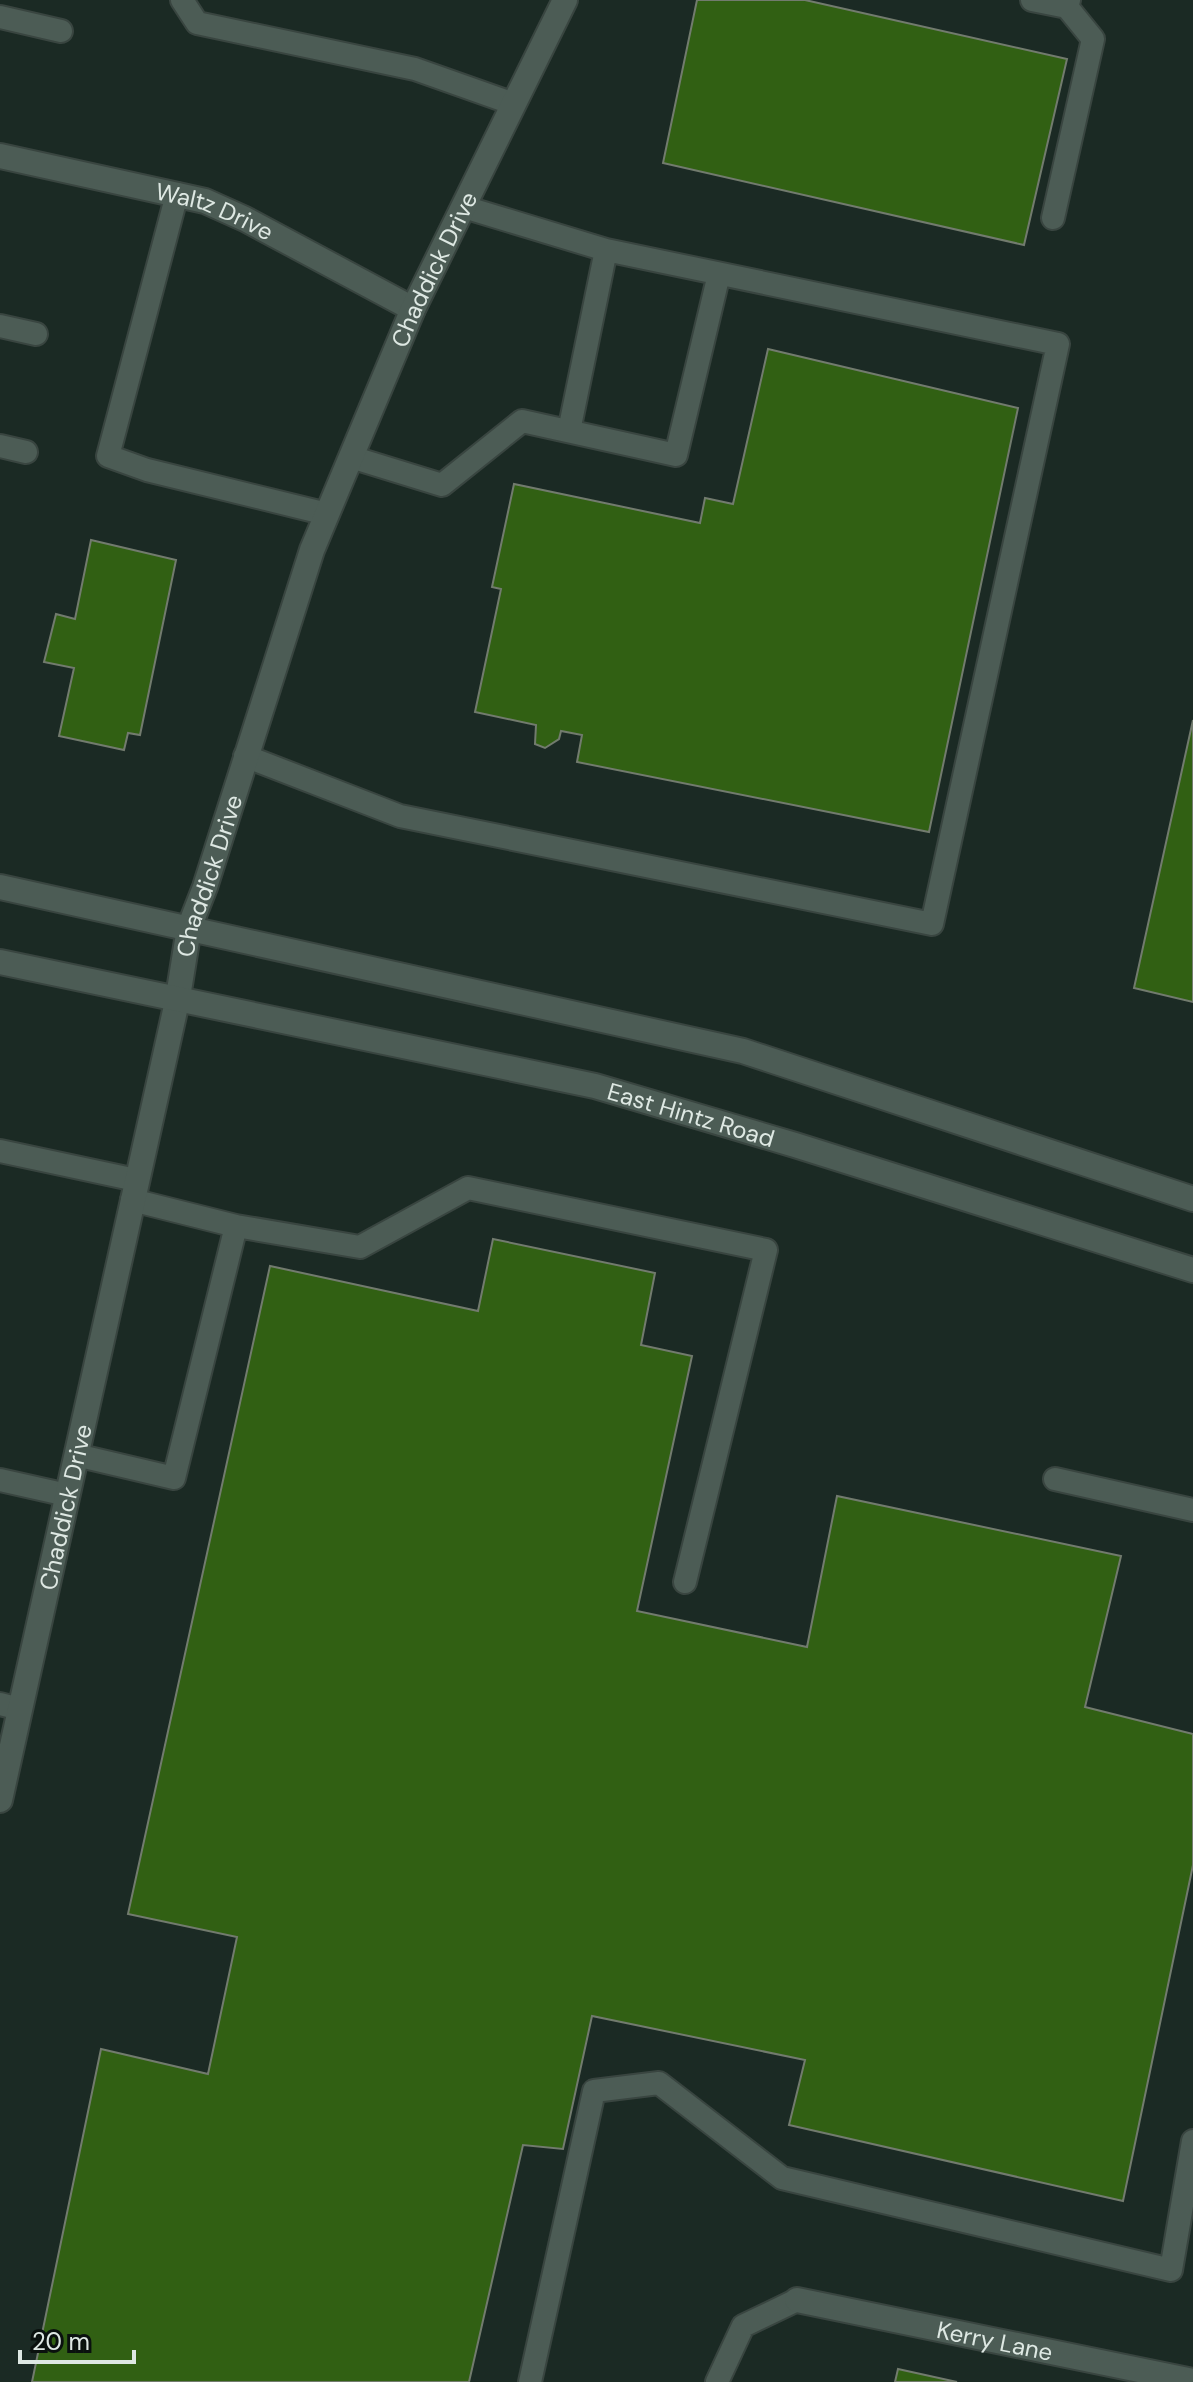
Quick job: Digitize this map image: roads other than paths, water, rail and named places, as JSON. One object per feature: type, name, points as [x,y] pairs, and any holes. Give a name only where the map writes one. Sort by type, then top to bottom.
[{"type":"street","name":"Chaddick Drive","points":[[0,1800],[10,1706],[67,1495],[178,997],[189,928],[205,887],[312,550],[413,309],[565,0]]},
{"type":"street","name":"Waltz Drive","points":[[0,156],[177,194],[245,219],[413,309]]},
{"type":"street","points":[[0,887],[743,1051],[1193,1199]]},
{"type":"street","name":"East Hintz Road","points":[[0,962],[595,1086],[795,1145],[1193,1270]]},
{"type":"street","name":"Kerry Lane","points":[[797,2300],[1193,2381]]},
{"type":"lane","points":[[182,0],[197,23],[415,69],[514,104]]},
{"type":"lane","points":[[1032,0],[1068,4],[1093,39],[1053,218]]},
{"type":"lane","points":[[0,17],[61,31]]},
{"type":"lane","points":[[177,194],[108,456],[147,470],[327,514]]},
{"type":"lane","points":[[245,756],[400,816],[932,924],[1058,344],[606,250],[464,207]]},
{"type":"lane","points":[[569,431],[606,250]]},
{"type":"lane","points":[[351,457],[442,485],[522,421],[676,455],[719,274]]},
{"type":"lane","points":[[0,326],[36,334]]},
{"type":"lane","points":[[0,446],[26,452]]},
{"type":"lane","points":[[0,1151],[134,1190],[236,1226],[360,1247],[468,1188],[766,1250],[685,1582]]},
{"type":"lane","points":[[76,1455],[174,1478],[236,1226]]},
{"type":"lane","points":[[1055,1479],[1193,1510]]},
{"type":"lane","points":[[0,1480],[67,1495]]},
{"type":"lane","points":[[530,2382],[594,2091],[659,2083],[782,2178],[1171,2270],[1193,2141]]},
{"type":"lane","points":[[717,2382],[743,2326],[797,2300]]}]
